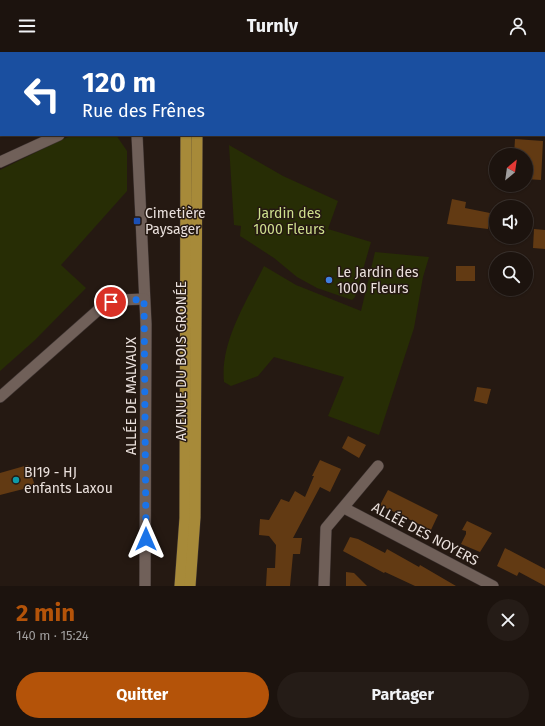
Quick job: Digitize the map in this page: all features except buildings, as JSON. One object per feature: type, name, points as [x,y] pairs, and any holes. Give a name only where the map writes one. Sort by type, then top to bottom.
[{"type":"main road","name":"AVENUE DU BOIS GRONÉE","points":[[180,586],[185,518],[186,136]]},
{"type":"main road","name":"AVENUE DU BOIS GRONÉE","points":[[190,586],[195,517],[197,136]]},
{"type":"street","points":[[0,162],[57,136]]},
{"type":"street","name":"ALLÉE DE MALVAUX","points":[[137,136],[146,340],[145,586]]},
{"type":"street","points":[[0,397],[105,304],[120,300],[144,299]]},
{"type":"street","points":[[324,586],[326,528],[378,466]]},
{"type":"street","name":"ALLÉE DES NOYERS","points":[[344,508],[493,586]]},
{"type":"green space","points":[[71,136],[117,136],[127,151],[127,191],[61,265],[86,288],[35,340],[0,371],[0,170]]},
{"type":"green space","name":"Jardin des 1000 Fleurs","points":[[229,145],[283,176],[338,201],[328,229],[371,242],[355,297],[352,300],[317,288],[297,277],[274,258],[240,236],[241,226],[234,225]]},
{"type":"green space","points":[[375,252],[429,257],[423,277],[414,328],[379,435],[328,416],[344,377],[274,357],[258,376],[231,386],[224,382],[226,352],[230,337],[243,307],[264,266],[296,285],[361,311]]},
{"type":"place","name":"Cimetière Paysager","points":[[137,221]]},
{"type":"place","name":"Le Jardin des 1000 Fleurs","points":[[329,280]]},
{"type":"place","name":"BI19 - HJ enfants Laxou","points":[[16,480]]},
{"type":"route","points":[[111,302],[144,299],[146,324],[146,539]]}]
